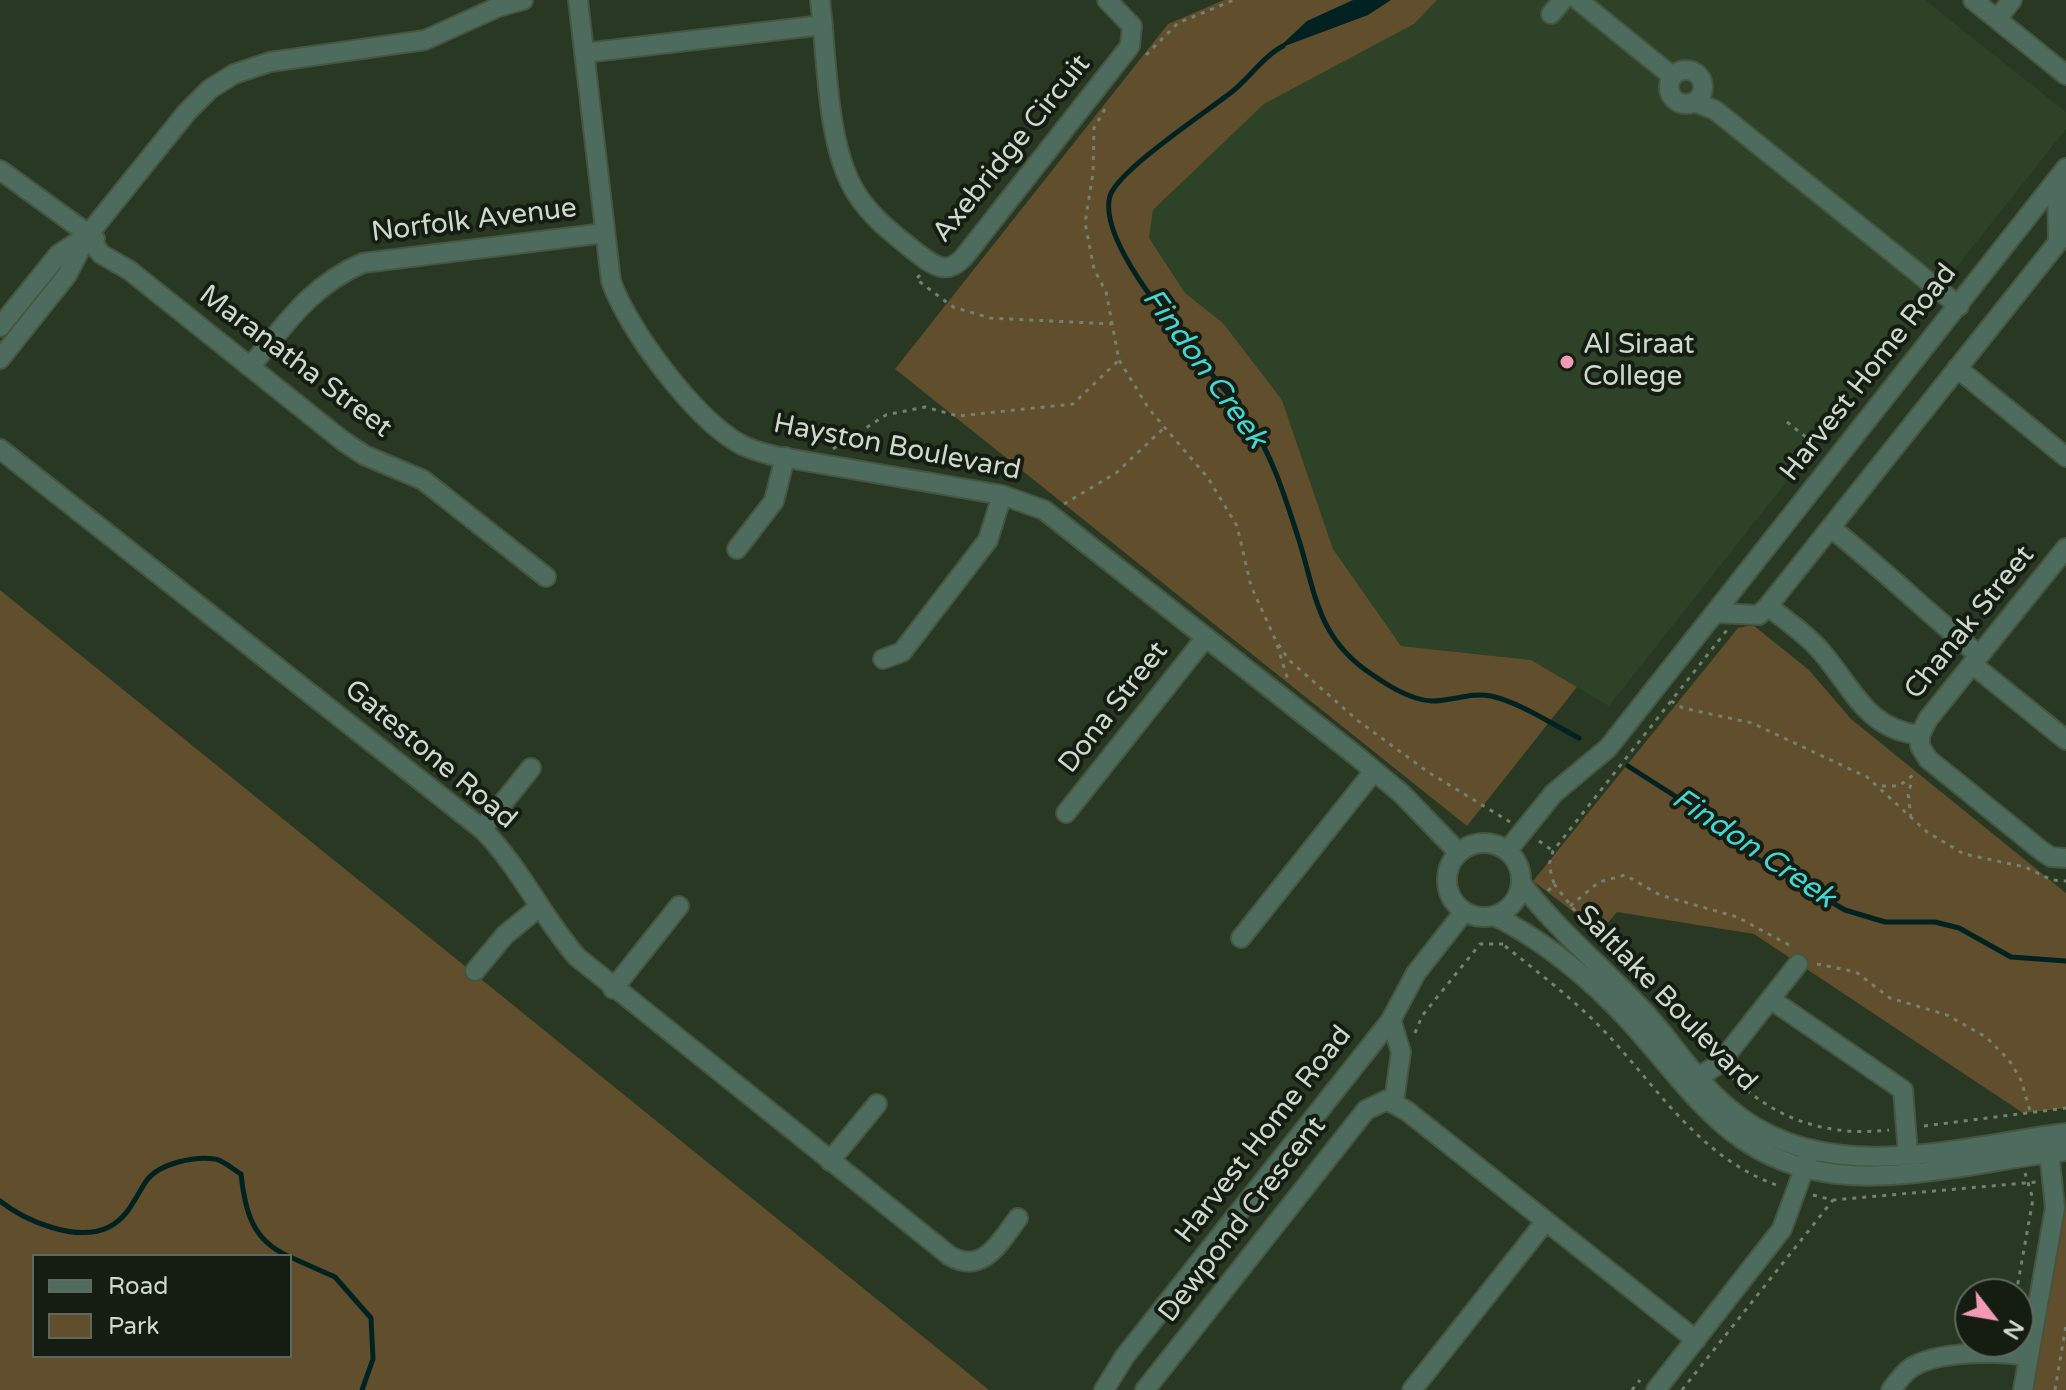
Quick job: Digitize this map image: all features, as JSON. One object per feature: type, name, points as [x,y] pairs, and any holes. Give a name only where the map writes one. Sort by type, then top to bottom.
[{"type":"street","points":[[0,359],[67,275],[87,236],[187,112],[210,89],[234,74],[270,62],[414,43],[445,34],[498,7],[523,0]]},
{"type":"street","name":"Hayston Boulevard","points":[[578,0],[611,281],[620,307],[651,351],[710,421],[728,436],[758,451],[1002,495],[1028,502],[1054,516],[1374,771],[1459,853]]},
{"type":"street","name":"Axebridge Circuit","points":[[820,0],[836,136],[850,183],[872,214],[930,263],[948,269],[964,257],[1130,46],[1132,26],[1107,0]]},
{"type":"street","points":[[1578,0],[1672,76]]},
{"type":"street","points":[[1973,0],[2066,75]]},
{"type":"street","points":[[1997,19],[2012,0]]},
{"type":"street","points":[[584,53],[823,25]]},
{"type":"street","points":[[1683,70],[1694,72],[1702,80],[1698,96],[1680,103],[1672,96],[1669,86],[1672,76],[1683,70]]},
{"type":"street","points":[[1698,96],[1959,306]]},
{"type":"street","name":"Maranatha Street","points":[[0,170],[87,236],[101,254],[129,270],[364,455],[407,472],[437,490],[546,577]]},
{"type":"street","points":[[1716,613],[1759,615],[1768,606],[2062,236],[2054,196],[2061,174]]},
{"type":"street","name":"Harvest Home Road","points":[[1507,851],[1554,793],[1608,748],[2061,174]]},
{"type":"street","name":"Norfolk Avenue","points":[[250,367],[313,291],[330,278],[363,263],[605,233]]},
{"type":"street","points":[[0,327],[59,254],[87,236]]},
{"type":"street","points":[[1957,368],[2066,457]]},
{"type":"street","name":"Gatestone Road","points":[[0,449],[482,829],[517,869],[539,907],[577,957],[613,989],[950,1256],[965,1263],[989,1254],[1018,1218]]},
{"type":"street","points":[[737,549],[774,501],[785,457]]},
{"type":"street","points":[[883,659],[902,652],[988,540],[1002,495]]},
{"type":"street","points":[[1831,528],[1883,569],[1910,598],[2066,740]]},
{"type":"street","name":"Chanak Street","points":[[1920,735],[1928,719],[2066,548]]},
{"type":"street","points":[[1768,606],[1820,650],[1863,707],[1898,731],[1920,735],[1920,746],[1928,759],[2043,852],[2051,857],[2066,858]]},
{"type":"street","name":"Dona Street","points":[[1066,813],[1206,637]]},
{"type":"street","points":[[482,829],[531,768]]},
{"type":"street","points":[[1241,938],[1374,771]]},
{"type":"street","points":[[1483,843],[1507,851],[1520,871],[1521,883],[1513,904],[1495,916],[1474,916],[1464,912],[1450,894],[1447,883],[1448,872],[1459,853],[1483,843]]},
{"type":"street","name":"Saltlake Boulevard","points":[[1521,883],[1632,998],[1727,1107],[1807,1160],[1839,1174],[1879,1174],[2021,1148]]},
{"type":"street","points":[[613,989],[679,906]]},
{"type":"street","points":[[475,971],[505,935],[539,907]]},
{"type":"street","name":"Harvest Home Road","points":[[1104,1390],[1125,1356],[1391,1020],[1416,973],[1464,912]]},
{"type":"street","name":"Saltlake Boulevard","points":[[1495,916],[1518,928],[1612,1003],[1690,1095],[1723,1127],[1783,1162],[2054,1146],[2066,1133]]},
{"type":"street","points":[[1699,1077],[1720,1063],[1798,964]]},
{"type":"street","points":[[1779,1005],[1903,1090],[1908,1154]]},
{"type":"street","points":[[1391,1020],[1401,1052],[1394,1101],[1696,1340]]},
{"type":"street","name":"Dewpond Crescent","points":[[1145,1390],[1366,1110],[1380,1101],[1394,1101]]},
{"type":"street","points":[[830,1161],[877,1104]]},
{"type":"street","points":[[2034,1328],[2055,1208],[2054,1146]]},
{"type":"street","points":[[1656,1390],[1782,1229],[1807,1160]]},
{"type":"street","points":[[1412,1390],[1545,1222]]},
{"type":"street","points":[[1891,1390],[1912,1367],[1930,1360],[1954,1357]]},
{"type":"street","points":[[2023,1390],[2029,1358]]},
{"type":"path","points":[[1137,65],[1172,27],[1234,0]]},
{"type":"path","points":[[1109,103],[1094,128],[1093,173],[1085,223],[1094,269],[1106,292],[1119,360],[1139,394],[1208,478],[1237,526],[1251,586],[1276,641],[1298,709]]},
{"type":"path","points":[[930,263],[916,279],[953,307],[1004,321],[1112,324]]},
{"type":"path","points":[[830,465],[833,447],[886,415],[925,407],[958,416],[1073,404],[1119,360]]},
{"type":"path","points":[[1787,422],[1836,461]]},
{"type":"path","points":[[1054,516],[1065,504],[1116,473],[1165,427]]},
{"type":"path","points":[[1276,641],[1289,660],[1357,720],[1428,772],[1553,851]]},
{"type":"path","points":[[2066,881],[2052,880],[2025,867],[1964,854],[1927,832],[1879,785],[1752,723],[1683,708],[1671,701],[1553,851],[1549,865],[1554,884],[1583,921],[1661,993],[1749,1094],[1796,1121],[1845,1133],[2066,1108]]},
{"type":"path","points":[[1879,785],[1899,786],[1915,775],[1928,759]]},
{"type":"path","points":[[1911,818],[1908,793],[1915,775]]},
{"type":"path","points":[[1538,904],[1554,884]]},
{"type":"path","points":[[1415,1035],[1422,1016],[1480,944],[1498,942],[1505,946],[1518,928]]},
{"type":"path","points":[[2018,1115],[2021,1148],[2033,1199],[2019,1278]]},
{"type":"path","points":[[1775,1197],[1783,1162]]},
{"type":"path","points":[[1682,1390],[1833,1200]]},
{"type":"path","points":[[1711,1321],[1727,1333]]},
{"type":"path","points":[[2055,1390],[2066,1325]]},
{"type":"shaded area","name":"Al Siraat College","points":[[1437,0],[1925,0],[2066,112],[2066,129],[1609,706],[1531,660],[1401,646],[1333,549],[1282,400],[1223,323],[1185,294],[1149,238],[1153,210],[1264,104],[1414,24]]},
{"type":"green space","points":[[1224,0],[1437,0],[1414,24],[1264,104],[1153,210],[1149,238],[1185,293],[1223,323],[1282,400],[1333,549],[1401,646],[1531,660],[1577,687],[1467,826],[895,369],[1168,24]]},
{"type":"green space","points":[[0,590],[989,1390],[0,1390]]},
{"type":"green space","points":[[1753,625],[1809,670],[1851,719],[2066,893],[2066,1108],[2023,1113],[1754,934],[1617,912],[1600,932],[1533,881],[1738,628]]},
{"type":"green space","points":[[2066,1207],[2066,1390],[2033,1390]]},
{"type":"water","points":[[1353,0],[1391,0],[1368,15],[1277,49],[1307,21]]},
{"type":"waterway","name":"Findon Creek","points":[[1283,46],[1233,91],[1146,156],[1117,185],[1110,196],[1110,220],[1121,248],[1162,312],[1258,435],[1283,491],[1319,609],[1337,642],[1350,657],[1381,681],[1415,698],[1432,701],[1491,696],[1525,709],[1579,738]]},
{"type":"waterway","name":"Findon Creek","points":[[1628,766],[1700,812],[1754,857],[1845,910],[1885,922],[1935,922],[1959,928],[2011,957],[2066,961]]},
{"type":"waterway","points":[[0,1201],[23,1216],[52,1228],[96,1231],[122,1218],[147,1180],[160,1169],[188,1160],[215,1159],[241,1174],[252,1223],[266,1242],[285,1254]]},
{"type":"waterway","points":[[292,1258],[335,1277],[371,1318],[373,1359],[362,1390]]},
{"type":"place","name":"Al Siraat College","points":[[1567,362]]}]
